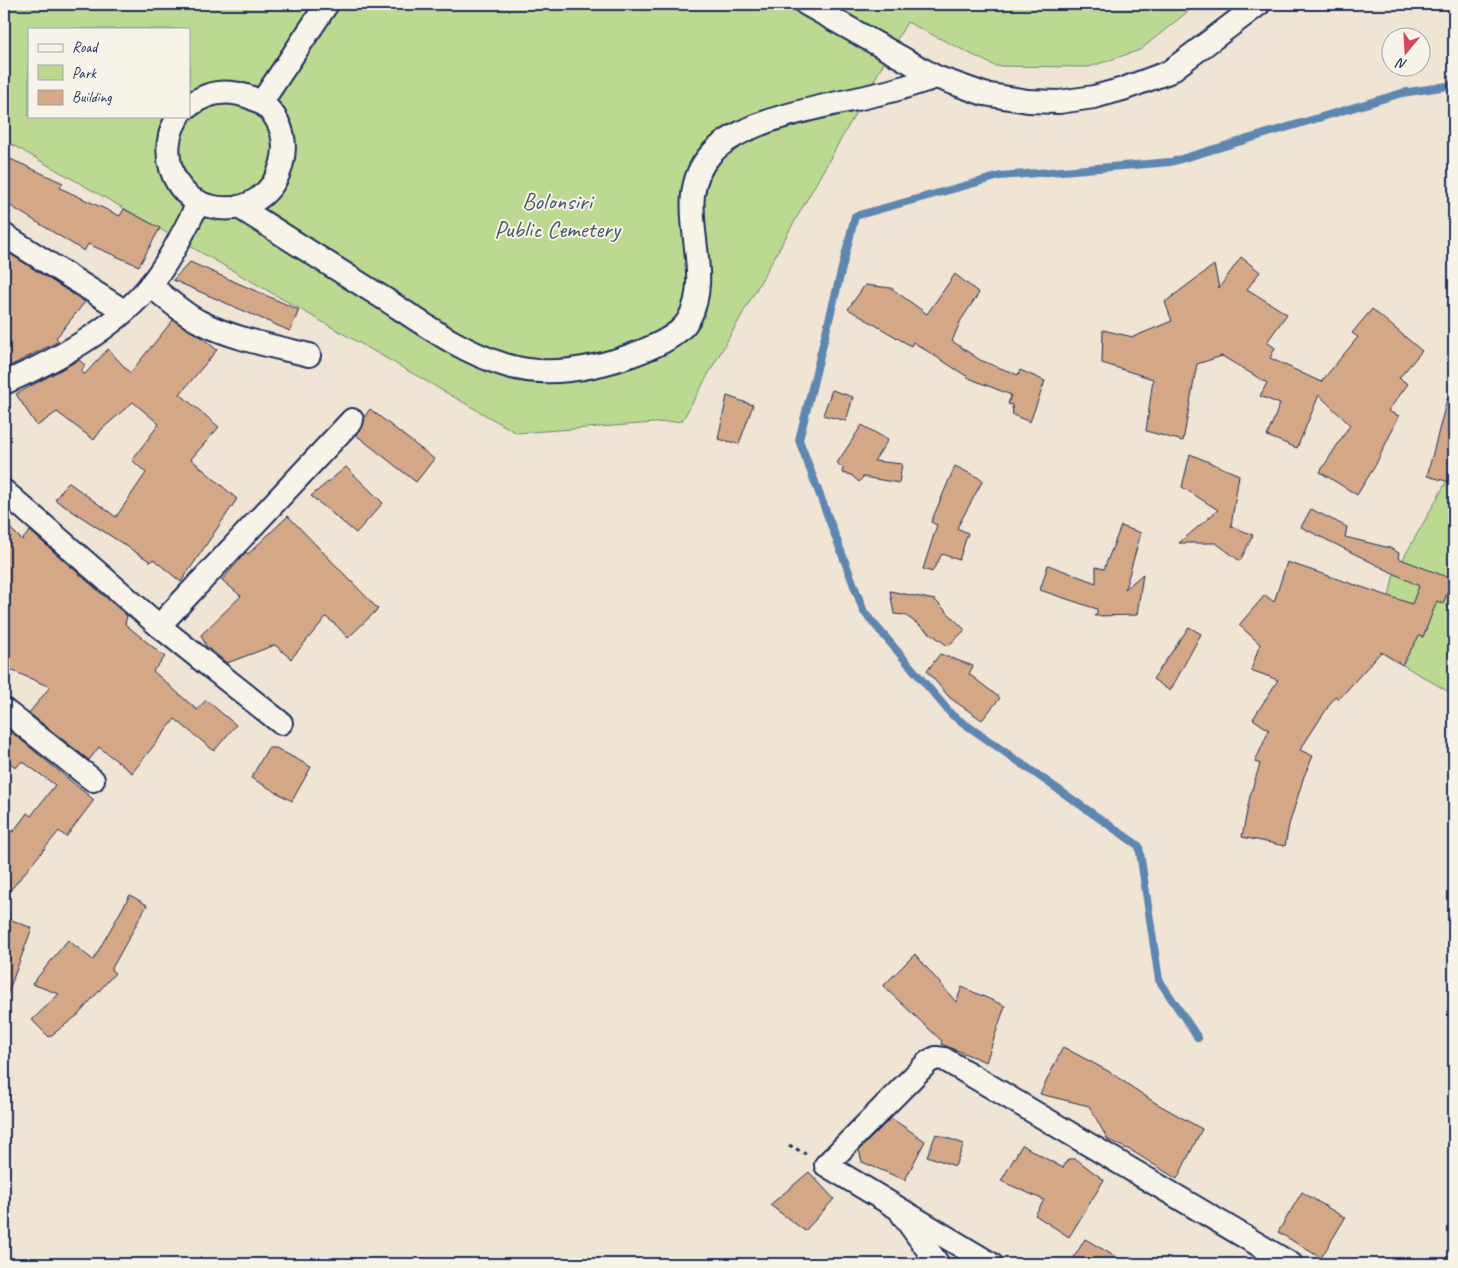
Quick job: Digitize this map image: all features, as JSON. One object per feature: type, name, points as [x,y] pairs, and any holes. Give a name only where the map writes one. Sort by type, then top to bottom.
[{"type":"street","points":[[260,103],[327,4]]},
{"type":"street","points":[[806,4],[936,77],[984,94],[1028,101],[1059,102],[1094,97],[1123,90],[1169,72],[1259,4]]},
{"type":"street","points":[[239,207],[467,349],[506,366],[553,372],[609,364],[660,345],[688,321],[699,295],[699,259],[692,210],[696,179],[710,155],[739,134],[789,115],[881,94],[936,77]]},
{"type":"street","points":[[178,118],[168,138],[169,163],[179,186],[199,202],[223,208],[239,207],[255,201],[268,191],[278,178],[283,162],[284,146],[280,129],[272,115],[260,103],[246,96],[229,92],[212,94],[190,105]]},
{"type":"street","points":[[4,384],[70,350],[124,312],[150,285],[174,250],[199,202]]},
{"type":"street","points":[[4,235],[124,312]]},
{"type":"street","points":[[150,285],[199,322],[225,333],[309,355]]},
{"type":"street","points":[[159,626],[352,420]]},
{"type":"street","points":[[4,491],[159,626],[281,723]]},
{"type":"street","points":[[4,710],[93,780]]},
{"type":"street","points":[[991,1264],[826,1165],[928,1062],[936,1058],[944,1059],[1291,1264]]},
{"type":"street","points":[[897,1206],[938,1264]]},
{"type":"green space","name":"Bolonsiri Public Cemetery","points":[[4,4],[1197,4],[1140,50],[1089,67],[995,66],[907,22],[682,421],[517,433],[4,140]]},
{"type":"green space","points":[[1454,468],[1454,695],[1379,651],[1393,577]]},
{"type":"building","points":[[4,156],[63,183],[60,188],[120,216],[124,209],[160,228],[139,266],[88,244],[84,251],[4,202]]},
{"type":"building","points":[[4,250],[85,302],[56,338],[59,341],[6,368],[4,366]]},
{"type":"building","points":[[1241,257],[1260,272],[1247,289],[1287,314],[1267,342],[1275,348],[1270,358],[1321,382],[1358,337],[1352,333],[1372,309],[1422,351],[1399,378],[1408,384],[1388,411],[1399,416],[1375,466],[1357,495],[1320,472],[1350,425],[1319,395],[1297,448],[1267,436],[1280,404],[1260,396],[1267,383],[1222,356],[1197,364],[1183,441],[1146,431],[1153,379],[1102,363],[1103,330],[1133,337],[1172,321],[1165,302],[1214,265],[1219,288]]},
{"type":"building","points":[[190,262],[299,310],[290,331],[173,280]]},
{"type":"building","points":[[955,274],[979,293],[961,320],[952,341],[980,360],[1018,375],[1020,370],[1045,381],[1030,422],[1013,415],[1012,405],[1008,404],[1011,395],[971,379],[913,342],[911,346],[848,309],[865,285],[891,288],[927,314]]},
{"type":"building","points":[[173,320],[200,336],[217,350],[180,394],[219,427],[191,459],[237,499],[181,582],[153,559],[151,562],[55,500],[68,482],[116,517],[146,473],[132,460],[159,424],[133,402],[102,429],[94,440],[57,412],[37,426],[16,394],[79,360],[85,365],[81,372],[85,374],[108,349],[130,373]]},
{"type":"building","points":[[832,390],[853,397],[846,421],[823,415]]},
{"type":"building","points":[[727,396],[753,405],[739,444],[718,439]]},
{"type":"building","points":[[1447,399],[1454,400],[1454,483],[1427,476]]},
{"type":"building","points":[[370,409],[434,459],[416,482],[356,435],[362,429],[365,416]]},
{"type":"building","points":[[862,425],[888,440],[874,461],[902,464],[899,483],[863,477],[859,482],[851,475],[842,473],[843,468],[837,463]]},
{"type":"building","points":[[1190,454],[1239,475],[1231,526],[1253,535],[1240,561],[1216,543],[1179,543],[1218,510],[1182,487]]},
{"type":"building","points":[[955,466],[983,480],[957,528],[968,533],[959,560],[942,554],[932,572],[923,569],[937,525],[931,522]]},
{"type":"building","points":[[346,467],[383,503],[356,533],[311,496]]},
{"type":"building","points":[[1311,509],[1347,527],[1345,537],[1390,548],[1399,553],[1398,558],[1452,579],[1443,604],[1437,601],[1423,637],[1419,636],[1402,665],[1381,652],[1339,699],[1335,696],[1300,750],[1313,756],[1304,776],[1289,825],[1285,846],[1242,837],[1250,796],[1260,764],[1255,762],[1269,730],[1253,719],[1278,680],[1251,670],[1260,644],[1239,625],[1265,595],[1274,602],[1287,562],[1412,604],[1419,586],[1301,527]]},
{"type":"building","points":[[288,516],[378,609],[348,638],[326,617],[291,659],[275,645],[227,663],[206,646],[201,635],[241,596],[222,580],[246,552],[248,554]]},
{"type":"building","points":[[4,522],[22,540],[30,531],[127,616],[125,624],[165,657],[153,671],[197,710],[206,700],[236,725],[214,751],[175,719],[132,773],[99,747],[89,760],[29,713],[50,687],[4,667]]},
{"type":"building","points":[[1121,526],[1141,533],[1125,589],[1143,574],[1137,615],[1094,616],[1097,614],[1097,609],[1040,590],[1048,565],[1096,583],[1096,567],[1104,569]]},
{"type":"building","points":[[890,591],[935,600],[965,630],[948,646],[905,615],[894,614]]},
{"type":"building","points":[[1189,627],[1201,634],[1170,691],[1153,679]]},
{"type":"building","points":[[940,654],[973,666],[969,674],[1000,698],[982,720],[950,698],[927,671]]},
{"type":"building","points":[[4,726],[94,800],[66,837],[59,831],[4,898],[4,825],[13,832],[27,813],[31,816],[55,785],[22,761],[16,768],[4,758]]},
{"type":"building","points":[[268,748],[276,748],[311,767],[292,801],[251,778]]},
{"type":"building","points":[[130,895],[147,905],[111,970],[115,973],[78,1015],[49,1037],[32,1020],[59,994],[32,984],[68,940],[93,960]]},
{"type":"building","points":[[4,917],[32,928],[6,998],[4,998]]},
{"type":"building","points":[[915,954],[956,1002],[962,987],[1005,1006],[986,1062],[941,1044],[942,1041],[883,986]]},
{"type":"building","points":[[1063,1047],[1108,1071],[1154,1102],[1202,1129],[1177,1179],[1132,1151],[1108,1140],[1089,1106],[1040,1094]]},
{"type":"building","points":[[891,1118],[925,1141],[905,1180],[862,1162],[859,1150]]},
{"type":"building","points":[[936,1134],[964,1144],[955,1166],[927,1156]]},
{"type":"building","points":[[1022,1145],[1063,1168],[1068,1159],[1076,1159],[1104,1180],[1069,1237],[1035,1215],[1044,1200],[1001,1181]]},
{"type":"building","points":[[809,1172],[834,1199],[805,1231],[770,1205]]},
{"type":"building","points":[[1302,1192],[1345,1218],[1321,1258],[1278,1232]]},
{"type":"building","points":[[1085,1239],[1128,1264],[1070,1264]]},
{"type":"waterway","points":[[1198,1038],[1159,980],[1139,846],[952,715],[864,612],[799,440],[855,216],[1000,176],[1171,162],[1402,93],[1454,85]]}]
